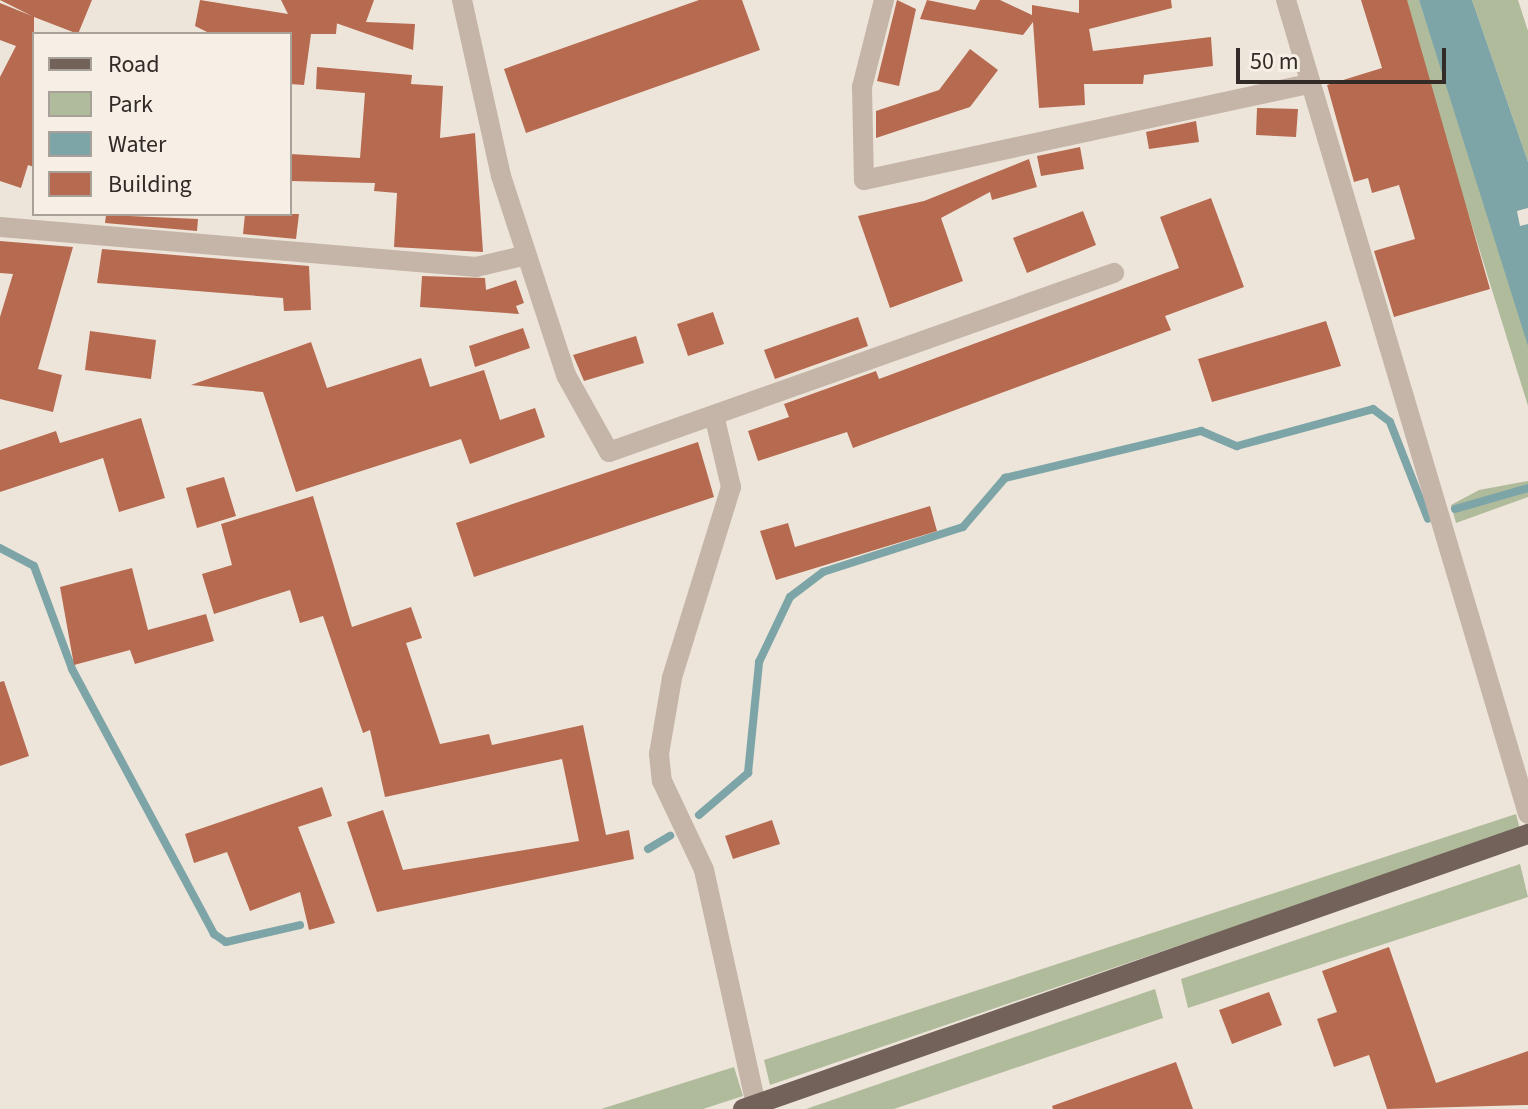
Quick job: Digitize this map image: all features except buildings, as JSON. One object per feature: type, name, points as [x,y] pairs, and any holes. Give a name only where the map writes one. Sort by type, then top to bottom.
[{"type":"main road","points":[[749,1107],[1528,834]]},
{"type":"street","points":[[462,0],[501,176],[566,375],[609,452],[1114,273]]},
{"type":"street","points":[[884,0],[862,87],[864,180],[1311,83]]},
{"type":"street","points":[[1286,0],[1528,814]]},
{"type":"street","points":[[0,227],[476,267],[527,255]]},
{"type":"street","points":[[714,415],[731,487],[672,678],[659,754],[662,781],[704,870],[749,1107]]},
{"type":"green space","points":[[1402,0],[1419,0],[1474,169],[1528,344],[1528,406]]},
{"type":"green space","points":[[1472,0],[1518,0],[1528,31],[1528,162]]},
{"type":"green space","points":[[1528,481],[1528,497],[1456,523],[1451,505],[1479,490]]},
{"type":"green space","points":[[1516,814],[1520,829],[770,1085],[764,1060]]},
{"type":"green space","points":[[1520,864],[1528,897],[1188,1008],[1181,979]]},
{"type":"green space","points":[[1155,989],[1163,1018],[894,1109],[806,1109]]},
{"type":"green space","points":[[734,1067],[743,1096],[703,1109],[601,1109]]},
{"type":"water","points":[[1419,0],[1472,0],[1528,162],[1528,208],[1517,211],[1520,226],[1528,224],[1528,346]]},
{"type":"waterway","points":[[699,815],[748,773],[759,662],[790,597],[823,572],[963,527],[1005,478],[1201,431],[1237,446],[1373,409],[1390,422],[1428,519]]},
{"type":"waterway","points":[[1455,509],[1528,488]]},
{"type":"waterway","points":[[0,548],[34,566],[72,669],[214,934],[226,942],[300,925]]},
{"type":"waterway","points":[[648,849],[670,836]]}]
